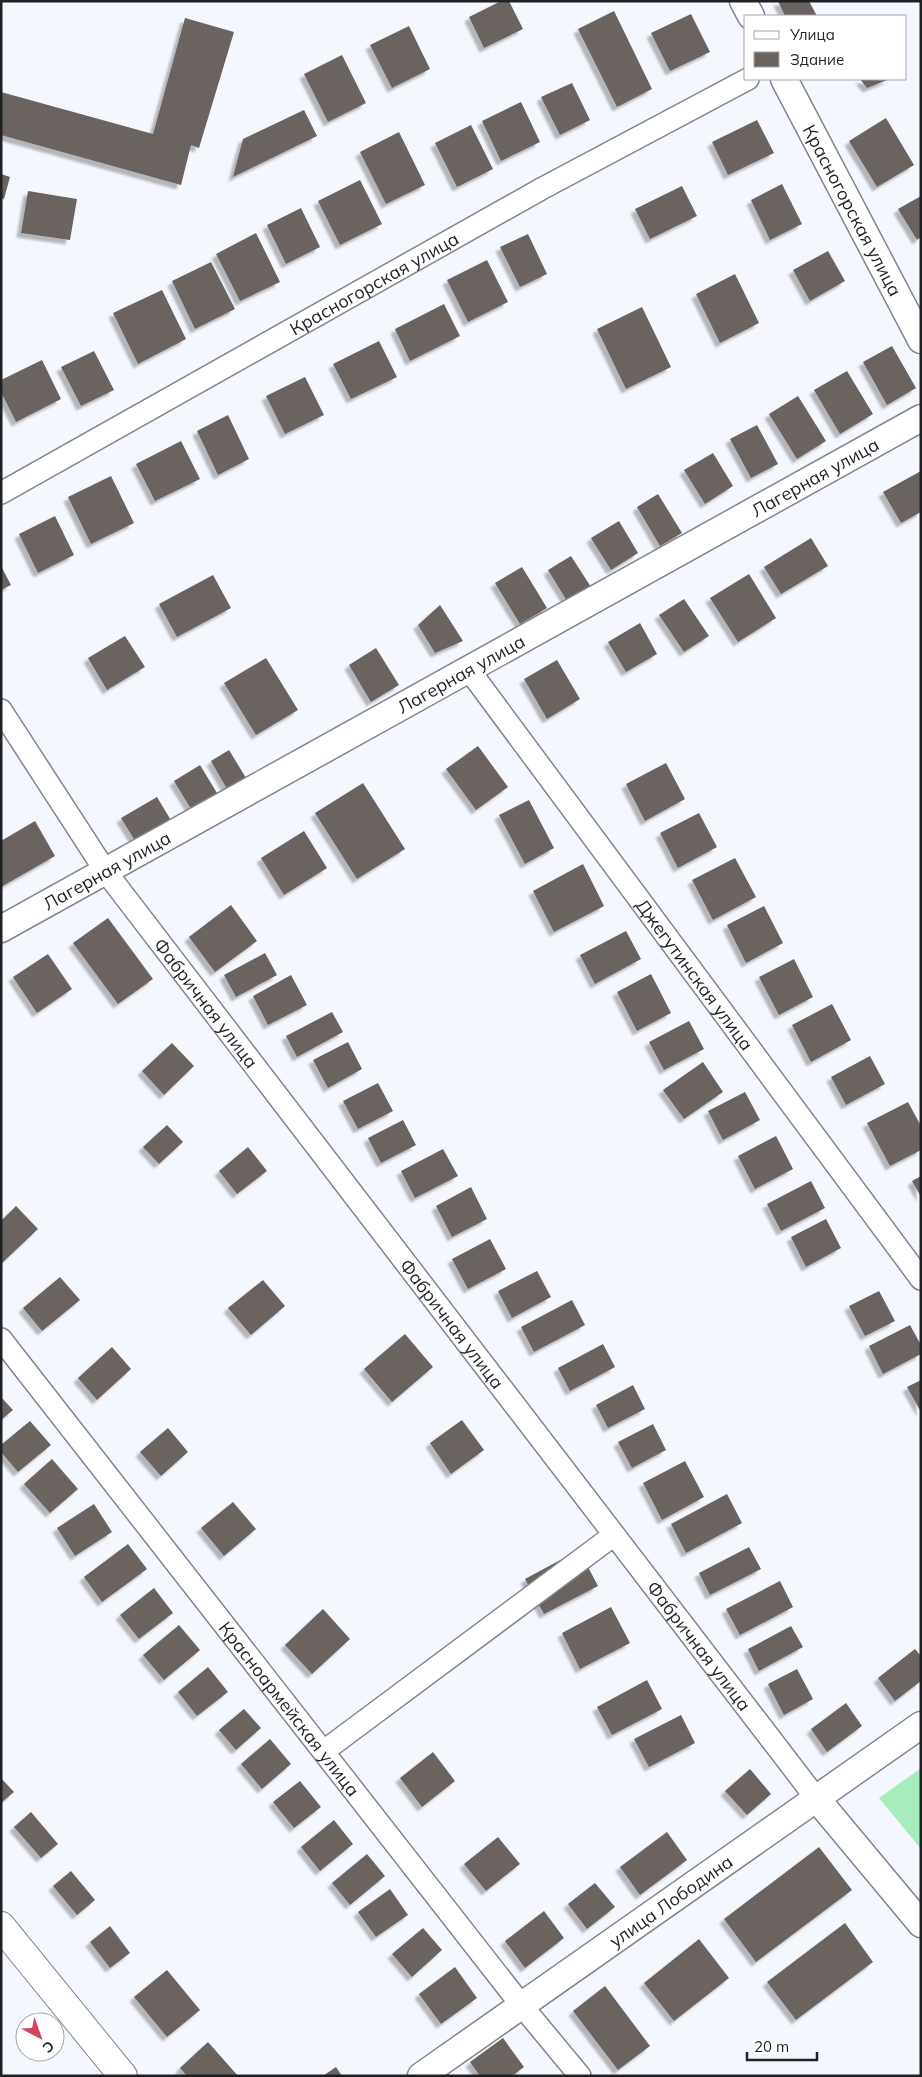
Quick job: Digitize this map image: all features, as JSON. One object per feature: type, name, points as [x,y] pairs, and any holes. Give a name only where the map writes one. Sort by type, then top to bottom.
[{"type":"main road","points":[[1,1926],[123,2076]]},
{"type":"street","points":[[743,1],[750,15]]},
{"type":"street","name":"Красногорская улица","points":[[1,493],[534,193],[746,80]]},
{"type":"street","name":"Красногорская улица","points":[[785,80],[921,340]]},
{"type":"street","name":"Лагерная улица","points":[[1,929],[921,418]]},
{"type":"street","name":"Джегутинская улица","points":[[469,670],[921,1279]]},
{"type":"street","name":"Фабричная улица","points":[[1,710],[106,872],[816,1798],[921,1924]]},
{"type":"street","name":"Красноармейская улица","points":[[1,1339],[522,2006],[580,2076]]},
{"type":"street","points":[[324,1752],[614,1535]]},
{"type":"street","name":"улица Лободина","points":[[421,2076],[921,1725]]},
{"type":"green space","points":[[921,1768],[921,1849],[879,1798]]},
{"type":"building","points":[[501,1],[509,1],[523,29],[484,48],[469,17]]},
{"type":"building","points":[[778,1],[809,1],[816,15],[785,15]]},
{"type":"building","points":[[614,11],[652,89],[617,107],[578,29]]},
{"type":"building","points":[[691,14],[710,52],[670,71],[651,33]]},
{"type":"building","points":[[185,18],[234,32],[199,148],[191,145],[181,185],[1,135],[1,92],[153,134]]},
{"type":"building","points":[[409,26],[430,69],[392,88],[370,45]]},
{"type":"building","points":[[342,55],[366,103],[328,122],[304,74]]},
{"type":"building","points":[[861,80],[887,80],[867,88]]},
{"type":"building","points":[[572,83],[590,120],[560,135],[541,97]]},
{"type":"building","points":[[521,102],[540,142],[501,161],[482,121]]},
{"type":"building","points":[[304,110],[317,136],[233,177],[243,139]]},
{"type":"building","points":[[886,118],[914,165],[877,187],[849,141]]},
{"type":"building","points":[[757,120],[774,153],[728,175],[712,142]]},
{"type":"building","points":[[471,125],[493,169],[457,187],[435,143]]},
{"type":"building","points":[[399,132],[425,185],[386,204],[360,152]]},
{"type":"building","points":[[1,174],[10,177],[4,199],[1,198]]},
{"type":"building","points":[[360,180],[382,224],[340,245],[318,201]]},
{"type":"building","points":[[782,184],[802,224],[770,240],[751,200]]},
{"type":"building","points":[[682,186],[697,216],[650,239],[635,209]]},
{"type":"building","points":[[28,191],[77,199],[70,240],[21,233]]},
{"type":"building","points":[[921,196],[921,237],[917,240],[898,209]]},
{"type":"building","points":[[301,208],[320,247],[286,264],[267,225]]},
{"type":"building","points":[[256,233],[280,282],[240,301],[216,254]]},
{"type":"building","points":[[528,234],[547,274],[520,287],[500,247]]},
{"type":"building","points":[[828,251],[845,281],[810,301],[793,270]]},
{"type":"building","points":[[487,260],[508,302],[468,322],[447,280]]},
{"type":"building","points":[[211,262],[235,309],[195,329],[172,281]]},
{"type":"building","points":[[735,274],[759,323],[720,343],[696,294]]},
{"type":"building","points":[[162,290],[186,339],[138,364],[113,313]]},
{"type":"building","points":[[444,304],[460,336],[410,361],[395,329]]},
{"type":"building","points":[[642,307],[671,367],[626,389],[597,329]]},
{"type":"building","points":[[379,341],[397,377],[351,399],[333,364]]},
{"type":"building","points":[[892,346],[916,388],[887,405],[863,362]]},
{"type":"building","points":[[94,351],[114,390],[81,406],[61,367]]},
{"type":"building","points":[[42,360],[61,399],[16,422],[1,392],[1,380]]},
{"type":"building","points":[[847,371],[873,414],[840,434],[814,390]]},
{"type":"building","points":[[305,377],[324,415],[285,434],[266,396]]},
{"type":"building","points":[[798,396],[826,441],[797,459],[769,414]]},
{"type":"building","points":[[228,415],[249,459],[218,475],[197,431]]},
{"type":"building","points":[[757,425],[778,464],[751,478],[730,439]]},
{"type":"building","points":[[181,441],[200,479],[155,501],[136,464]]},
{"type":"building","points":[[713,453],[733,486],[705,504],[684,470]]},
{"type":"building","points":[[921,471],[921,512],[901,523],[883,492]]},
{"type":"building","points":[[111,476],[134,523],[91,544],[68,497]]},
{"type":"building","points":[[658,494],[682,533],[660,546],[637,507]]},
{"type":"building","points":[[55,516],[74,555],[38,573],[19,534]]},
{"type":"building","points":[[619,521],[638,553],[611,570],[591,538]]},
{"type":"building","points":[[811,538],[828,566],[781,594],[764,567]]},
{"type":"building","points":[[571,556],[591,587],[567,601],[548,570]]},
{"type":"building","points":[[1,566],[11,585],[1,590]]},
{"type":"building","points":[[522,567],[547,608],[520,624],[495,583]]},
{"type":"building","points":[[749,574],[776,618],[738,642],[710,598]]},
{"type":"building","points":[[213,575],[231,608],[177,637],[159,604]]},
{"type":"building","points":[[684,599],[709,636],[684,652],[659,615]]},
{"type":"building","points":[[440,605],[463,641],[435,653],[418,625]]},
{"type":"building","points":[[640,623],[657,654],[626,672],[608,642]]},
{"type":"building","points":[[125,636],[145,667],[107,690],[88,658]]},
{"type":"building","points":[[376,648],[399,685],[371,702],[349,665]]},
{"type":"building","points":[[266,658],[298,710],[256,735],[224,683]]},
{"type":"building","points":[[557,660],[580,699],[547,719],[524,679]]},
{"type":"building","points":[[478,746],[508,787],[476,810],[446,769]]},
{"type":"building","points":[[229,750],[246,778],[227,789],[211,761]]},
{"type":"building","points":[[666,763],[685,799],[645,821],[626,784]]},
{"type":"building","points":[[200,765],[220,798],[194,814],[174,781]]},
{"type":"building","points":[[363,783],[405,849],[357,879],[315,813]]},
{"type":"building","points":[[157,797],[172,822],[137,844],[121,818]]},
{"type":"building","points":[[529,800],[554,848],[525,864],[499,815]]},
{"type":"building","points":[[699,813],[717,847],[678,868],[660,833]]},
{"type":"building","points":[[35,821],[55,856],[1,887],[1,841]]},
{"type":"building","points":[[304,831],[327,868],[284,895],[261,858]]},
{"type":"building","points":[[735,858],[756,897],[713,920],[692,880]]},
{"type":"building","points":[[583,864],[604,906],[554,932],[533,891]]},
{"type":"building","points":[[231,905],[257,941],[215,972],[189,937]]},
{"type":"building","points":[[764,906],[783,943],[746,963],[727,925]]},
{"type":"building","points":[[108,918],[153,979],[118,1004],[73,943]]},
{"type":"building","points":[[626,931],[641,959],[595,984],[580,955]]},
{"type":"building","points":[[265,953],[277,975],[236,997],[224,975]]},
{"type":"building","points":[[48,954],[72,989],[37,1013],[13,977]]},
{"type":"building","points":[[794,959],[813,997],[779,1015],[759,977]]},
{"type":"building","points":[[651,974],[671,1013],[637,1031],[617,992]]},
{"type":"building","points":[[291,975],[307,1005],[268,1025],[253,996]]},
{"type":"building","points":[[832,1004],[851,1040],[811,1062],[792,1025]]},
{"type":"building","points":[[332,1012],[343,1032],[297,1057],[286,1036]]},
{"type":"building","points":[[689,1021],[704,1049],[664,1070],[649,1042]]},
{"type":"building","points":[[348,1042],[362,1069],[328,1088],[313,1060]]},
{"type":"building","points":[[172,1043],[194,1066],[164,1095],[142,1071]]},
{"type":"building","points":[[870,1056],[885,1084],[846,1105],[831,1077]]},
{"type":"building","points":[[703,1062],[723,1092],[684,1119],[663,1090]]},
{"type":"building","points":[[378,1083],[393,1111],[358,1129],[343,1101]]},
{"type":"building","points":[[745,1092],[760,1120],[723,1140],[708,1111]]},
{"type":"building","points":[[908,1102],[921,1126],[921,1150],[890,1166],[867,1123]]},
{"type":"building","points":[[403,1120],[416,1145],[381,1163],[368,1138]]},
{"type":"building","points":[[167,1125],[183,1142],[159,1164],[143,1147]]},
{"type":"building","points":[[776,1136],[793,1169],[755,1189],[738,1156]]},
{"type":"building","points":[[248,1147],[267,1171],[237,1194],[219,1171]]},
{"type":"building","points":[[443,1149],[458,1176],[415,1198],[401,1171]]},
{"type":"building","points":[[921,1176],[921,1197],[912,1181]]},
{"type":"building","points":[[811,1181],[825,1208],[781,1231],[767,1204]]},
{"type":"building","points":[[471,1187],[487,1219],[452,1237],[436,1206]]},
{"type":"building","points":[[16,1206],[38,1229],[1,1264],[1,1221]]},
{"type":"building","points":[[826,1219],[841,1248],[806,1267],[791,1237]]},
{"type":"building","points":[[490,1239],[506,1269],[468,1289],[452,1259]]},
{"type":"building","points":[[537,1271],[551,1297],[512,1318],[498,1291]]},
{"type":"building","points":[[60,1277],[80,1300],[42,1331],[23,1308]]},
{"type":"building","points":[[263,1280],[285,1306],[251,1335],[228,1308]]},
{"type":"building","points":[[879,1291],[895,1321],[865,1336],[849,1306]]},
{"type":"building","points":[[572,1300],[585,1325],[534,1352],[521,1327]]},
{"type":"building","points":[[910,1325],[921,1345],[921,1354],[883,1374],[869,1346]]},
{"type":"building","points":[[405,1334],[433,1367],[392,1402],[364,1369]]},
{"type":"building","points":[[603,1344],[615,1367],[570,1391],[558,1368]]},
{"type":"building","points":[[112,1347],[131,1369],[97,1400],[78,1378]]},
{"type":"building","points":[[921,1380],[921,1412],[907,1387]]},
{"type":"building","points":[[633,1385],[645,1409],[608,1428],[596,1405]]},
{"type":"building","points":[[1,1397],[13,1410],[1,1420]]},
{"type":"building","points":[[462,1420],[484,1450],[451,1474],[430,1443]]},
{"type":"building","points":[[30,1421],[51,1445],[18,1472],[1,1452],[1,1445]]},
{"type":"building","points":[[653,1424],[666,1450],[632,1468],[618,1442]]},
{"type":"building","points":[[168,1428],[188,1452],[161,1476],[140,1452]]},
{"type":"building","points":[[52,1459],[78,1489],[50,1513],[24,1484]]},
{"type":"building","points":[[685,1461],[704,1497],[662,1520],[643,1483]]},
{"type":"building","points":[[727,1494],[742,1523],[686,1553],[671,1524]]},
{"type":"building","points":[[233,1502],[256,1529],[224,1556],[201,1528]]},
{"type":"building","points":[[94,1504],[112,1532],[75,1556],[57,1528]]},
{"type":"building","points":[[128,1544],[147,1569],[102,1602],[84,1577]]},
{"type":"building","points":[[749,1547],[761,1569],[710,1595],[699,1573]]},
{"type":"building","points":[[579,1550],[598,1586],[544,1614],[525,1579]]},
{"type":"building","points":[[780,1581],[793,1607],[740,1635],[726,1609]]},
{"type":"building","points":[[154,1588],[173,1613],[139,1639],[120,1615]]},
{"type":"building","points":[[611,1607],[630,1643],[580,1669],[562,1633]]},
{"type":"building","points":[[323,1609],[350,1639],[312,1674],[285,1645]]},
{"type":"building","points":[[179,1625],[200,1650],[164,1680],[143,1655]]},
{"type":"building","points":[[791,1626],[803,1647],[759,1671],[748,1649]]},
{"type":"building","points":[[915,1649],[921,1656],[921,1681],[895,1701],[878,1678]]},
{"type":"building","points":[[208,1667],[228,1692],[197,1716],[178,1692]]},
{"type":"building","points":[[797,1669],[813,1699],[784,1715],[768,1684]]},
{"type":"building","points":[[647,1680],[662,1709],[612,1735],[597,1707]]},
{"type":"building","points":[[846,1703],[862,1726],[827,1752],[811,1729]]},
{"type":"building","points":[[244,1709],[261,1728],[236,1750],[219,1730]]},
{"type":"building","points":[[681,1715],[695,1743],[649,1767],[634,1739]]},
{"type":"building","points":[[270,1739],[291,1764],[262,1789],[241,1764]]},
{"type":"building","points":[[433,1752],[455,1781],[422,1807],[400,1778]]},
{"type":"building","points":[[750,1769],[771,1794],[747,1815],[725,1791]]},
{"type":"building","points":[[1,1778],[14,1792],[1,1803]]},
{"type":"building","points":[[300,1781],[321,1807],[294,1828],[273,1802]]},
{"type":"building","points":[[31,1812],[58,1844],[41,1858],[14,1827]]},
{"type":"building","points":[[334,1820],[353,1844],[320,1871],[301,1847]]},
{"type":"building","points":[[667,1832],[687,1860],[640,1895],[620,1867]]},
{"type":"building","points":[[498,1837],[520,1864],[486,1891],[464,1864]]},
{"type":"building","points":[[819,1847],[852,1890],[756,1962],[724,1919]]},
{"type":"building","points":[[367,1854],[385,1876],[350,1905],[332,1883]]},
{"type":"building","points":[[71,1871],[95,1900],[77,1915],[53,1886]]},
{"type":"building","points":[[595,1883],[615,1907],[587,1929],[568,1904]]},
{"type":"building","points":[[390,1889],[408,1915],[376,1937],[358,1912]]},
{"type":"building","points":[[544,1911],[564,1938],[525,1968],[505,1941]]},
{"type":"building","points":[[845,1923],[873,1962],[796,2020],[767,1982]]},
{"type":"building","points":[[110,1926],[130,1953],[110,1968],[90,1942]]},
{"type":"building","points":[[423,1928],[442,1950],[412,1977],[392,1954]]},
{"type":"building","points":[[699,1939],[729,1978],[674,2021],[644,1983]]},
{"type":"building","points":[[455,1967],[477,1998],[441,2024],[419,1994]]},
{"type":"building","points":[[167,1970],[200,2010],[167,2037],[134,1997]]},
{"type":"building","points":[[605,1986],[650,2046],[618,2070],[573,2011]]},
{"type":"building","points":[[503,2038],[524,2067],[512,2076],[480,2076],[470,2062]]},
{"type":"building","points":[[208,2042],[238,2076],[187,2076],[180,2068]]},
{"type":"building","points":[[336,2067],[342,2076],[323,2076]]}]
